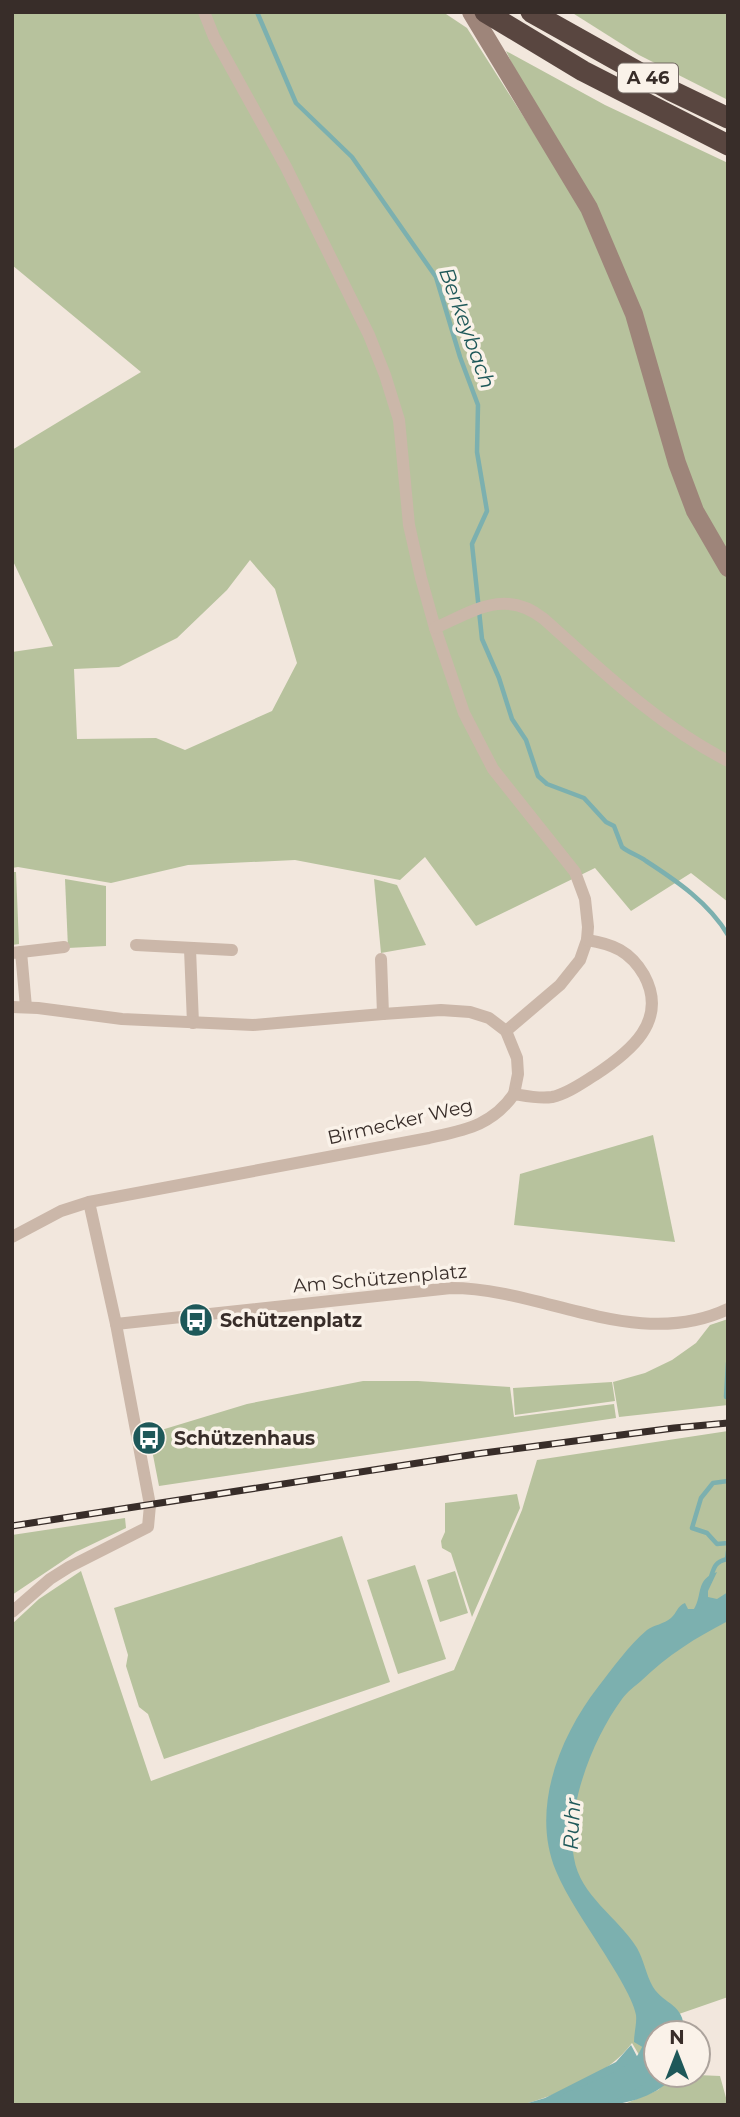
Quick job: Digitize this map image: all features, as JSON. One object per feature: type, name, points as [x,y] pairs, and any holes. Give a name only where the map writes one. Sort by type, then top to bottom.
[{"type":"highway","name":"A 46","points":[[485,12],[583,71],[728,145]]},
{"type":"highway","name":"A 46","points":[[531,12],[569,36],[728,118]]},
{"type":"street","points":[[204,12],[214,37],[286,167],[369,335],[385,375],[399,420],[409,525],[435,628],[464,713],[484,754],[575,872],[585,899],[587,940],[580,960],[567,978],[506,1031]]},
{"type":"street","points":[[471,12],[589,208],[634,314],[677,463],[695,510],[728,568]]},
{"type":"street","points":[[435,628],[491,604],[512,603],[528,608],[660,720],[697,745],[728,761]]},
{"type":"street","points":[[12,1007],[193,1023],[287,1023],[442,1010],[470,1012],[489,1018],[506,1031],[517,1058],[518,1074],[514,1094],[547,1097],[568,1091],[617,1060],[634,1047],[645,1031],[652,1003],[649,986],[640,969],[630,955],[617,946],[587,940]]},
{"type":"street","points":[[136,946],[232,950]]},
{"type":"street","points":[[26,1007],[17,952],[64,947]]},
{"type":"street","points":[[190,949],[193,1023]]},
{"type":"street","points":[[381,959],[383,1014]]},
{"type":"street","name":"Birmecker Weg","points":[[12,1237],[61,1211],[117,1195],[245,1174],[453,1132],[496,1115],[514,1094]]},
{"type":"street","points":[[12,1612],[50,1579],[69,1567],[148,1527],[150,1505],[116,1324],[89,1202]]},
{"type":"street","name":"Am Schützenplatz","points":[[116,1324],[451,1288],[511,1294],[571,1311],[634,1322],[683,1321],[718,1314],[728,1309]]},
{"type":"green space","points":[[12,12],[443,12],[467,28],[541,144],[580,208],[656,361],[506,51],[605,105],[728,163],[728,902],[691,873],[631,911],[595,868],[476,926],[425,857],[400,880],[295,860],[188,865],[111,883],[12,868],[12,652],[53,646],[12,559],[12,450],[141,372],[12,265]],"holes":[[[250,560],[275,589],[297,663],[272,711],[185,750],[156,738],[77,739],[74,669],[119,667],[177,638],[227,590]]]},
{"type":"green space","points":[[571,12],[728,12],[728,100],[639,55]]},
{"type":"green space","points":[[12,872],[16,872],[19,944],[12,945]]},
{"type":"green space","points":[[65,879],[106,886],[106,946],[68,948]]},
{"type":"green space","points":[[374,879],[397,885],[426,945],[381,953]]},
{"type":"green space","points":[[653,1135],[675,1242],[514,1225],[520,1174]]},
{"type":"green space","points":[[728,1319],[728,1405],[619,1417],[613,1382],[645,1373],[672,1360],[696,1343],[710,1325]]},
{"type":"green space","points":[[363,1381],[418,1381],[510,1387],[514,1417],[614,1404],[616,1418],[159,1486],[152,1450],[161,1449],[158,1431],[247,1404]]},
{"type":"green space","points":[[612,1382],[615,1401],[515,1415],[513,1388]]},
{"type":"green space","points":[[728,1431],[728,1997],[665,2019],[642,2019],[642,2060],[632,2043],[597,2074],[551,2096],[521,2105],[12,2105],[12,1624],[39,1599],[81,1571],[151,1781],[454,1670],[522,1510],[537,1460]]},
{"type":"green space","points":[[517,1494],[520,1508],[472,1617],[451,1553],[442,1548],[445,1503]]},
{"type":"green space","points":[[125,1518],[126,1528],[76,1552],[12,1595],[12,1535]]},
{"type":"green space","points":[[342,1536],[390,1682],[164,1759],[148,1714],[139,1707],[126,1666],[128,1655],[114,1608]]},
{"type":"green space","points":[[415,1565],[446,1659],[398,1674],[367,1580]]},
{"type":"green space","points":[[455,1571],[468,1613],[440,1622],[427,1580]]},
{"type":"green space","points":[[712,2076],[720,2076],[728,2105],[622,2105],[658,2090],[712,2089]]},
{"type":"water","points":[[717,1572],[708,1597],[717,1599],[728,1592],[728,1621],[672,1655],[624,1696],[601,1733],[592,1754],[578,1796],[574,1818],[574,1858],[584,1884],[637,1948],[653,1987],[681,2016],[682,2019],[642,2019],[642,2047],[634,2042],[634,2007],[614,1969],[570,1900],[556,1871],[546,1823],[548,1798],[561,1750],[584,1706],[627,1650],[647,1630],[668,1620],[685,1603],[688,1609],[694,1609],[702,1583]]},
{"type":"water","points":[[631,2045],[642,2064],[642,2089],[658,2089],[633,2100],[615,2104],[577,2107],[521,2105],[545,2098],[616,2062]]},
{"type":"waterway","name":"Berkeybach","points":[[257,12],[296,103],[352,157],[436,277],[460,357],[478,405],[477,452],[487,511],[472,544],[482,639],[499,678],[512,719],[526,740],[538,776],[547,784],[584,798],[606,822],[614,826],[622,847],[692,894],[712,913],[728,935]]},
{"type":"waterway","name":"Berkeybach","points":[[726,1397],[728,1363]]},
{"type":"waterway","name":"Berkeybach","points":[[728,1481],[713,1483],[701,1498],[692,1528],[707,1533],[717,1544],[728,1543]]},
{"type":"waterway","name":"Berkeybach","points":[[710,1580],[717,1564],[727,1559],[728,1551]]},
{"type":"waterway","name":"Ruhr","points":[[570,2105],[611,2088],[642,2069]]},
{"type":"railway","points":[[12,1526],[476,1454],[728,1423]]},
{"type":"place","name":"Schützenplatz","points":[[196,1320]]},
{"type":"place","name":"Schützenhaus","points":[[149,1438]]}]
